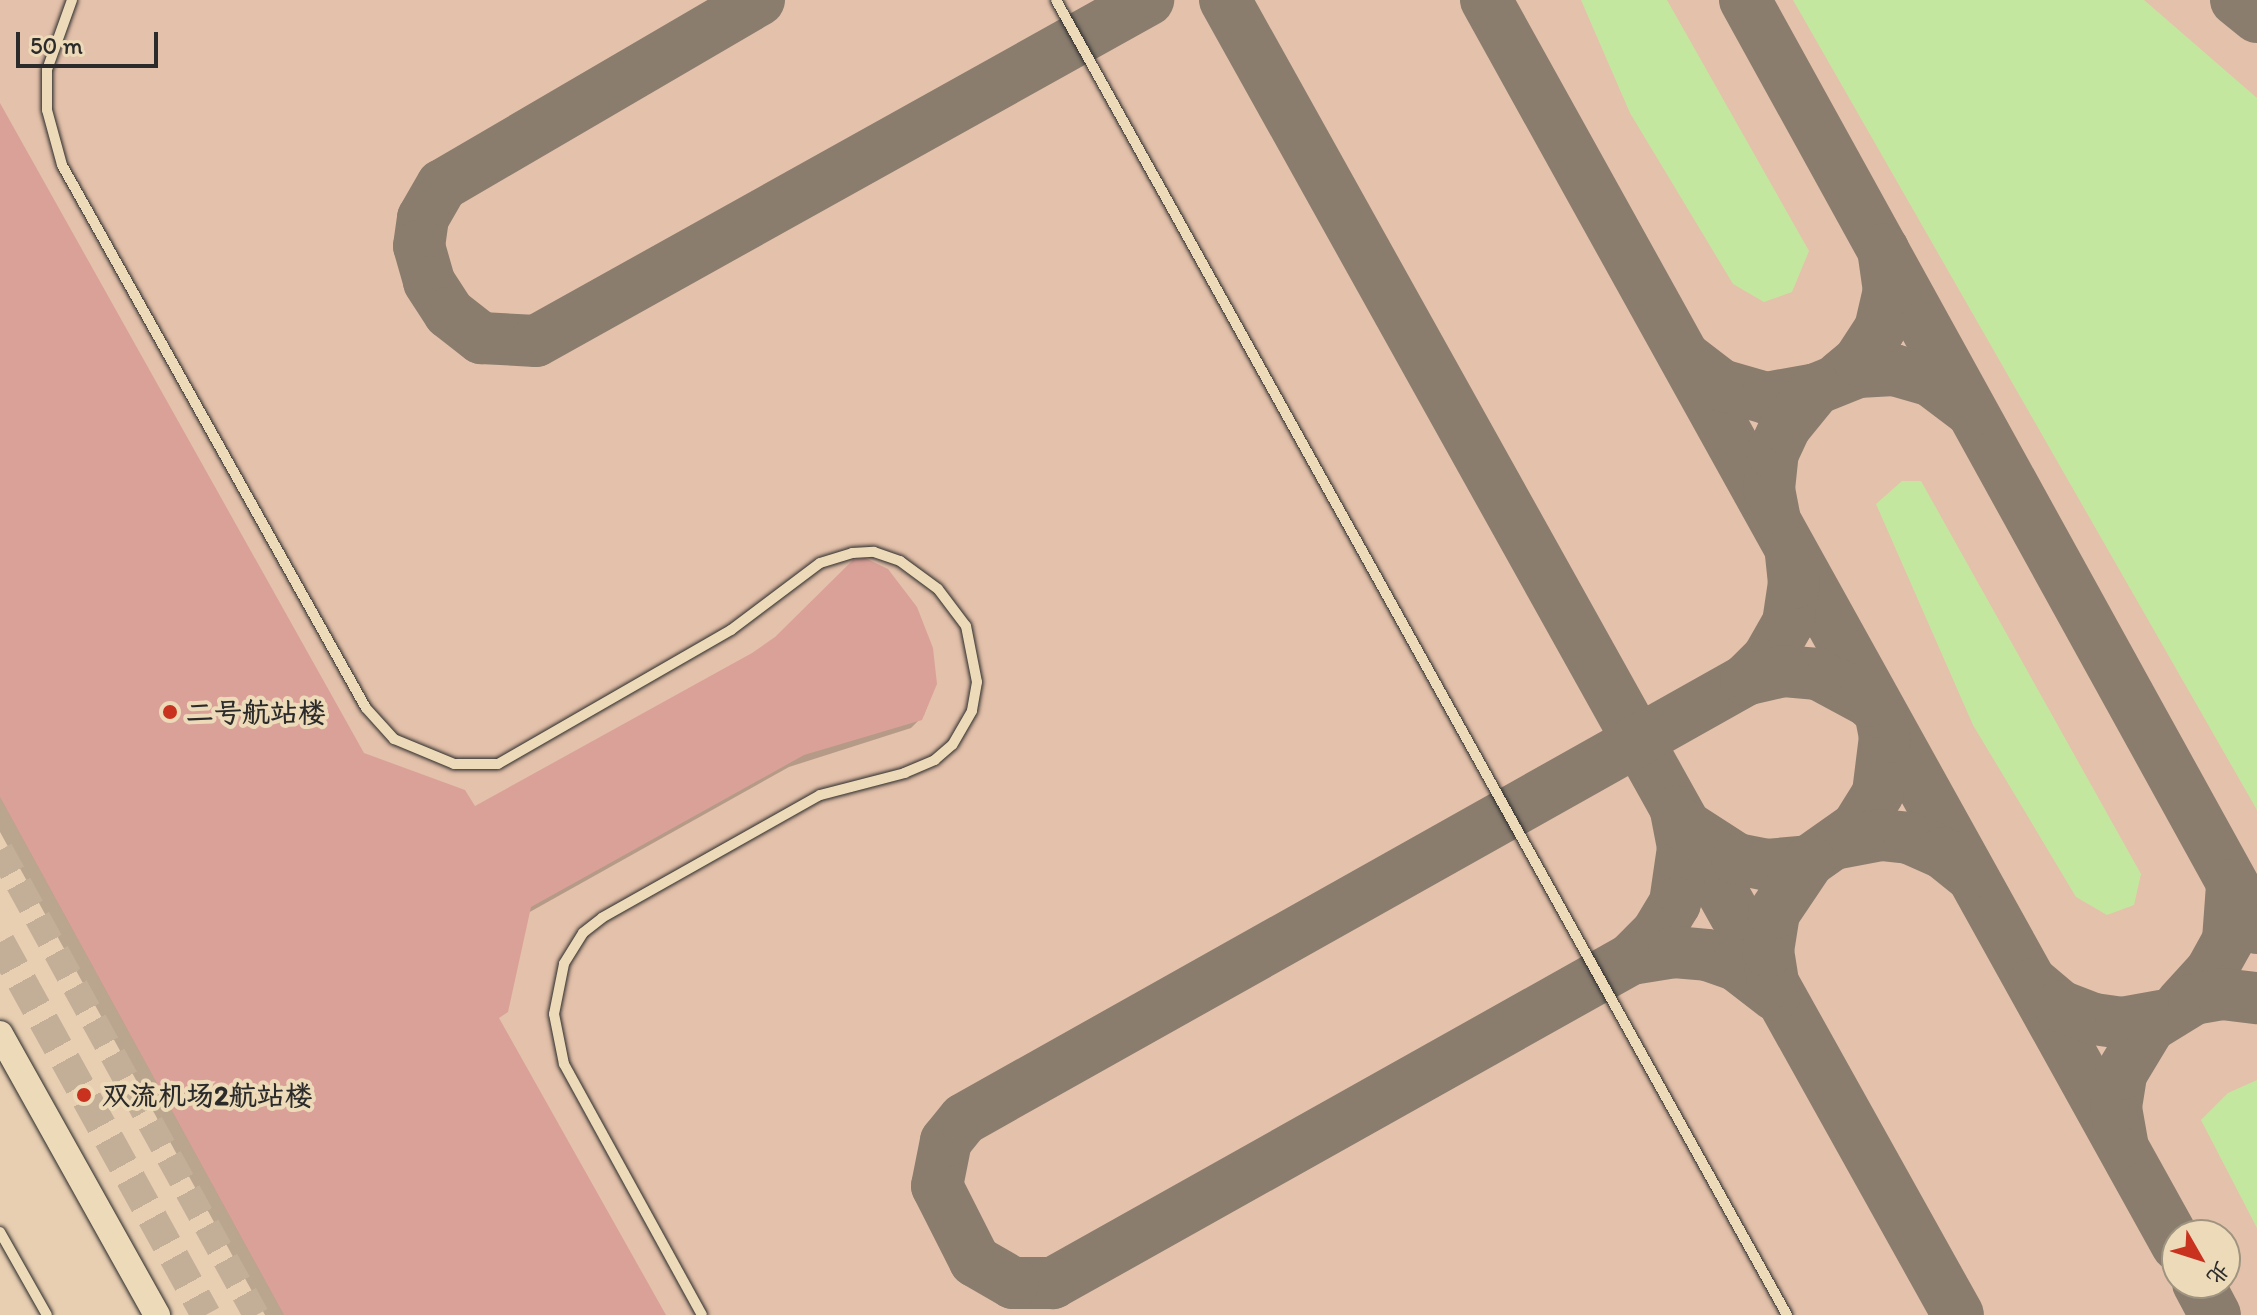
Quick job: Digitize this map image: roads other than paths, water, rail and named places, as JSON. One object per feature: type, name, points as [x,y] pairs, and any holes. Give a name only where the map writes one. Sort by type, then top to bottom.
[{"type":"street","points":[[0,1034],[157,1315]]},
{"type":"lane","points":[[72,0],[47,70],[47,110],[62,165],[366,708],[394,739],[454,764],[498,764],[731,630],[820,563],[852,553],[874,552],[900,561],[938,589],[966,626],[977,682],[972,711],[952,745],[905,773],[820,795],[733,844],[602,918],[583,933],[564,964],[554,1014],[564,1064],[702,1315]]},
{"type":"lane","points":[[1056,0],[1787,1315]]},
{"type":"lane","points":[[0,1232],[47,1315]]},
{"type":"tunnel","points":[[0,850],[256,1315]]},
{"type":"tunnel","points":[[0,942],[206,1315]]},
{"type":"place","name":"二号航站楼","points":[[170,712]]},
{"type":"place","name":"双流机场2航站楼","points":[[84,1095]]}]
